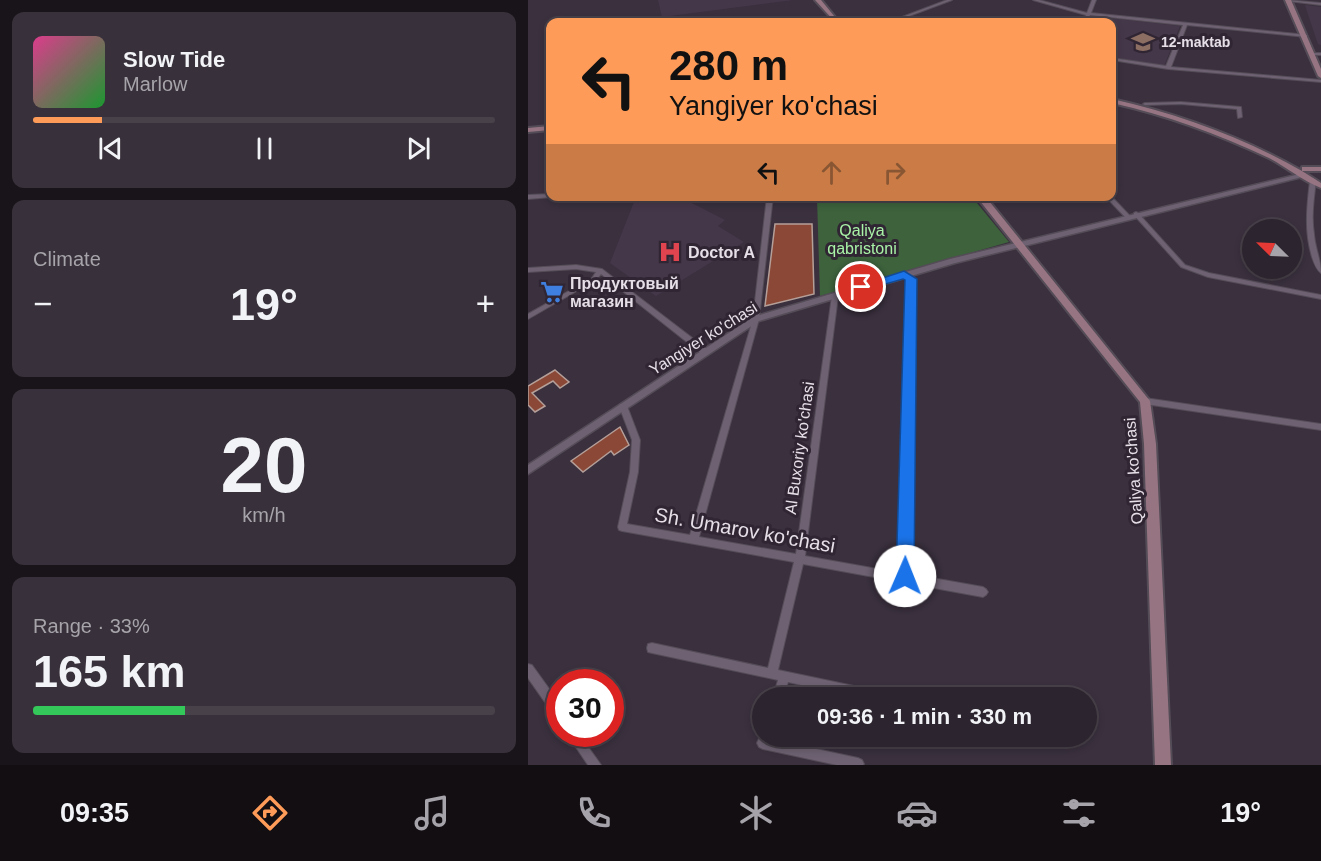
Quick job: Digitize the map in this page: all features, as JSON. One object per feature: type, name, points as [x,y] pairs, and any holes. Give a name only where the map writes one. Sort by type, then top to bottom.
[{"type":"main road","points":[[818,0],[834,18]]},
{"type":"main road","points":[[1288,0],[1314,54],[1321,76]]},
{"type":"main road","points":[[1116,100],[1145,104],[1321,178]]},
{"type":"main road","points":[[1116,100],[1170,114]]},
{"type":"main road","points":[[528,128],[546,126]]},
{"type":"main road","points":[[1305,172],[1321,169]]},
{"type":"main road","points":[[1305,172],[1321,186]]},
{"type":"main road","name":"Qaliya ko'chasi","points":[[984,201],[1145,401],[1151,456],[1163,765]]},
{"type":"street","points":[[904,18],[950,0]]},
{"type":"street","points":[[1035,0],[1088,14],[1306,36]]},
{"type":"street","points":[[1086,18],[1094,0]]},
{"type":"street","points":[[1288,0],[1321,4]]},
{"type":"street","points":[[1168,68],[1185,25]]},
{"type":"street","points":[[1314,54],[1321,54]]},
{"type":"street","points":[[1116,59],[1168,68],[1321,81]]},
{"type":"street","points":[[1145,104],[1181,103],[1239,108],[1240,117]]},
{"type":"street","name":"Yangiyer ko'chasi","points":[[528,470],[756,320],[904,274],[1305,172]]},
{"type":"street","points":[[1312,180],[1308,226],[1314,254],[1321,271]]},
{"type":"street","points":[[528,197],[546,196]]},
{"type":"street","points":[[693,540],[756,320],[769,201]]},
{"type":"street","points":[[1112,201],[1128,217]]},
{"type":"street","points":[[1136,214],[1183,266],[1208,275],[1321,297]]},
{"type":"street","points":[[528,270],[576,267],[600,270],[705,352]]},
{"type":"street","points":[[528,317],[594,279],[600,270]]},
{"type":"street","points":[[904,274],[911,279],[905,576]]},
{"type":"street","name":"Al Buxoriy ko'chasi","points":[[772,674],[800,558],[835,296]]},
{"type":"street","points":[[1145,401],[1321,427]]},
{"type":"street","name":"Sh. Umarov ko'chasi","points":[[623,406],[636,440],[633,472],[622,526],[983,592]]},
{"type":"street","points":[[652,648],[836,687]]},
{"type":"street","points":[[528,669],[546,694]]},
{"type":"street","points":[[780,687],[784,676]]},
{"type":"street","points":[[582,747],[595,765]]},
{"type":"street","points":[[782,747],[858,764]]},
{"type":"shaded area","points":[[658,0],[793,0],[662,17]]},
{"type":"shaded area","points":[[1305,5],[1321,7],[1321,45],[1318,44]]},
{"type":"shaded area","name":"12-maktab","points":[[1116,19],[1180,26],[1164,66],[1116,58]]},
{"type":"shaded area","name":"Doctor A","points":[[634,201],[688,201],[725,220],[718,226],[744,242],[656,296],[610,263]]},
{"type":"green space","name":"Qaliya qabristoni","points":[[817,201],[975,201],[1009,242],[820,296]]},
{"type":"building","points":[[775,224],[812,224],[814,294],[765,306]]},
{"type":"building","points":[[555,370],[569,382],[560,388],[553,381],[532,393],[545,406],[535,412],[528,405],[528,386]]},
{"type":"building","points":[[620,427],[629,445],[614,455],[611,451],[583,472],[571,461]]},
{"type":"place","name":"12-maktab","points":[[1143,42]]},
{"type":"place","name":"Doctor A","points":[[670,252]]},
{"type":"place","name":"Продуктовый магазин","points":[[552,292]]},
{"type":"route","points":[[861,287],[904,274],[911,279],[905,576]]}]
